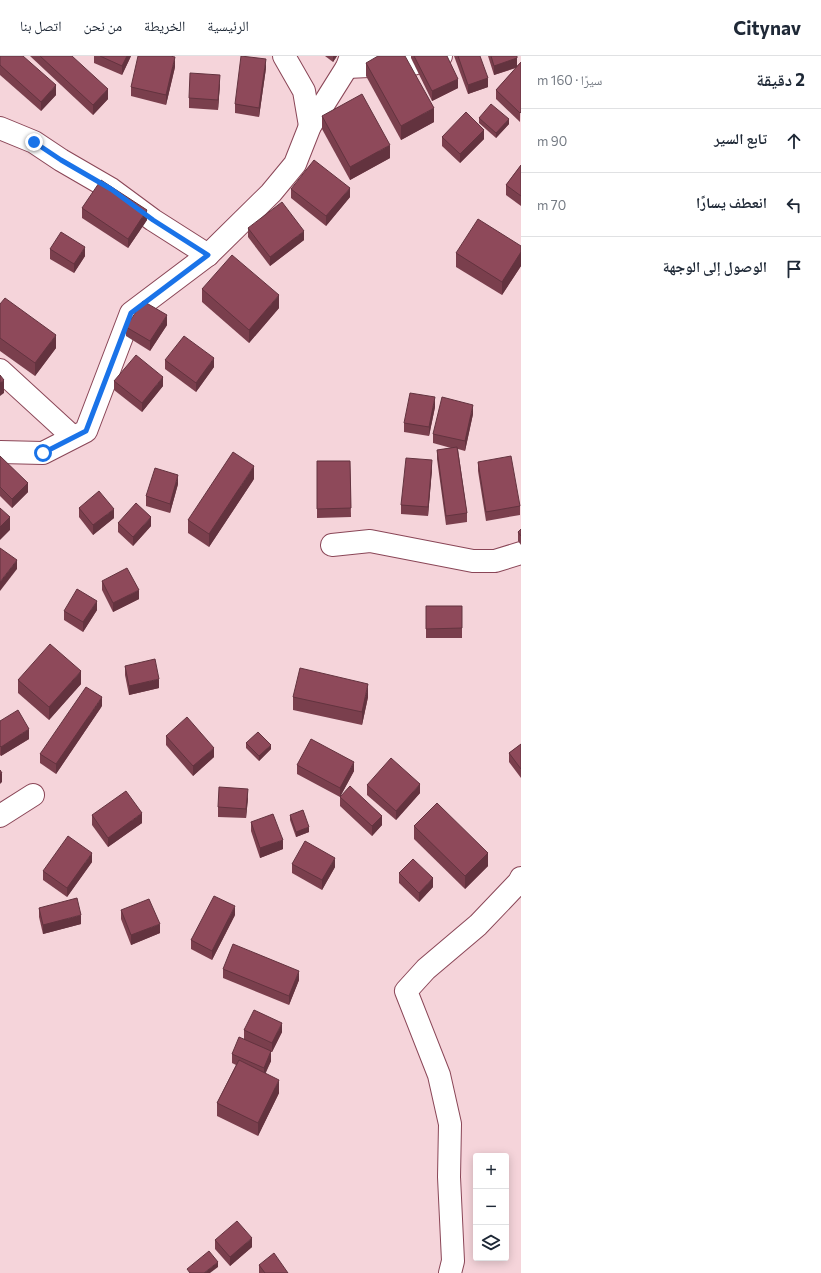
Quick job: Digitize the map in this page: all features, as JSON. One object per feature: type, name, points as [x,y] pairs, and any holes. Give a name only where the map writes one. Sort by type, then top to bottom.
[{"type":"street","points":[[284,56],[304,91],[310,126]]},
{"type":"street","points":[[0,452],[43,453],[86,431],[131,313],[208,255],[271,193],[295,164],[310,126],[349,62],[413,64],[441,56]]},
{"type":"street","points":[[0,128],[34,142],[61,160],[111,189],[153,220],[208,255]]},
{"type":"street","points":[[0,370],[73,438]]},
{"type":"street","points":[[332,545],[370,541],[473,562],[495,561],[521,553]]},
{"type":"street","points":[[0,816],[33,795]]},
{"type":"street","points":[[450,1273],[452,1261],[448,1177],[450,1124],[439,1075],[406,991],[426,969],[478,925],[519,882],[521,878]]},
{"type":"building","points":[[0,56],[23,56],[56,85],[41,102],[0,65]]},
{"type":"building","points":[[40,56],[72,56],[108,89],[93,105]]},
{"type":"building","points":[[100,56],[127,56],[122,66]]},
{"type":"building","points":[[138,56],[175,57],[166,95],[131,87]]},
{"type":"building","points":[[241,56],[266,59],[259,108],[235,104]]},
{"type":"building","points":[[378,56],[405,56],[434,108],[401,126],[366,63]]},
{"type":"building","points":[[414,56],[447,56],[458,79],[432,91]]},
{"type":"building","points":[[458,56],[480,56],[488,78],[468,85]]},
{"type":"building","points":[[491,56],[517,56],[517,58],[494,66]]},
{"type":"building","points":[[521,62],[521,112],[520,113],[496,90]]},
{"type":"building","points":[[190,73],[220,75],[218,100],[189,98]]},
{"type":"building","points":[[362,94],[390,145],[350,167],[322,116]]},
{"type":"building","points":[[491,104],[509,119],[496,133],[479,118]]},
{"type":"building","points":[[466,112],[484,130],[460,154],[442,137]]},
{"type":"building","points":[[314,160],[350,188],[326,216],[291,189]]},
{"type":"building","points":[[521,165],[521,196],[506,185]]},
{"type":"building","points":[[101,180],[147,210],[128,239],[82,208]]},
{"type":"building","points":[[282,202],[304,231],[270,257],[248,228]]},
{"type":"building","points":[[478,219],[521,246],[521,252],[502,282],[456,253]]},
{"type":"building","points":[[61,232],[85,247],[74,264],[50,249]]},
{"type":"building","points":[[232,255],[279,295],[249,330],[202,289]]},
{"type":"building","points":[[5,298],[56,335],[35,363],[0,338],[0,304]]},
{"type":"building","points":[[143,301],[167,315],[150,341],[126,327]]},
{"type":"building","points":[[184,336],[214,358],[196,383],[165,360]]},
{"type":"building","points":[[136,355],[163,377],[142,403],[114,381]]},
{"type":"building","points":[[0,375],[4,380],[0,383]]},
{"type":"building","points":[[410,393],[435,397],[429,427],[404,423]]},
{"type":"building","points":[[442,397],[473,405],[465,441],[433,434]]},
{"type":"building","points":[[457,447],[467,513],[446,516],[437,450]]},
{"type":"building","points":[[233,452],[254,466],[209,534],[188,520]]},
{"type":"building","points":[[0,456],[28,483],[12,499],[0,487]]},
{"type":"building","points":[[511,456],[520,506],[486,512],[478,462]]},
{"type":"building","points":[[406,458],[432,460],[428,507],[401,505]]},
{"type":"building","points":[[317,461],[350,461],[351,508],[317,509]]},
{"type":"building","points":[[155,468],[178,475],[170,504],[146,496]]},
{"type":"building","points":[[99,491],[114,509],[93,525],[79,508]]},
{"type":"building","points":[[136,503],[151,517],[133,537],[118,523]]},
{"type":"building","points":[[0,508],[10,517],[0,527]]},
{"type":"building","points":[[521,529],[521,536],[518,532]]},
{"type":"building","points":[[0,548],[17,560],[0,582]]},
{"type":"building","points":[[127,568],[139,590],[113,603],[102,581]]},
{"type":"building","points":[[77,589],[97,601],[83,622],[64,611]]},
{"type":"building","points":[[426,606],[462,606],[462,628],[426,629]]},
{"type":"building","points":[[50,644],[81,671],[49,707],[18,680]]},
{"type":"building","points":[[155,659],[159,679],[129,686],[125,666]]},
{"type":"building","points":[[300,668],[368,684],[362,712],[293,697]]},
{"type":"building","points":[[86,687],[102,697],[56,764],[40,754]]},
{"type":"building","points":[[18,710],[29,729],[1,747],[0,721]]},
{"type":"building","points":[[187,717],[214,748],[193,766],[166,736]]},
{"type":"building","points":[[258,732],[271,745],[259,756],[246,743]]},
{"type":"building","points":[[311,739],[354,762],[340,788],[297,765]]},
{"type":"building","points":[[521,744],[521,769],[509,753]]},
{"type":"building","points":[[391,758],[420,784],[396,811],[367,785]]},
{"type":"building","points":[[350,786],[382,816],[372,826],[340,797]]},
{"type":"building","points":[[219,787],[248,789],[246,809],[218,807]]},
{"type":"building","points":[[126,791],[142,813],[108,838],[92,815]]},
{"type":"building","points":[[437,803],[488,853],[465,876],[414,826]]},
{"type":"building","points":[[303,810],[309,827],[296,832],[290,815]]},
{"type":"building","points":[[273,814],[283,840],[260,848],[251,822]]},
{"type":"building","points":[[68,836],[92,853],[67,888],[43,871]]},
{"type":"building","points":[[305,841],[335,858],[322,880],[292,864]]},
{"type":"building","points":[[413,859],[433,878],[419,893],[399,873]]},
{"type":"building","points":[[214,896],[235,906],[212,951],[191,940]]},
{"type":"building","points":[[77,898],[81,915],[43,925],[39,908]]},
{"type":"building","points":[[149,899],[160,924],[131,935],[121,910]]},
{"type":"building","points":[[233,944],[299,971],[289,996],[223,969]]},
{"type":"building","points":[[254,1010],[282,1023],[272,1043],[244,1030]]},
{"type":"building","points":[[239,1037],[271,1051],[264,1068],[232,1054]]},
{"type":"building","points":[[239,1060],[279,1080],[258,1123],[217,1103]]},
{"type":"building","points":[[237,1221],[252,1238],[230,1257],[215,1240]]},
{"type":"building","points":[[209,1251],[218,1262],[204,1273],[190,1273],[187,1269]]},
{"type":"building","points":[[274,1253],[288,1273],[265,1273],[259,1265]]},
{"type":"route","points":[[34,142],[61,160],[111,189],[153,220],[208,255],[131,313],[86,431],[43,453]]}]
